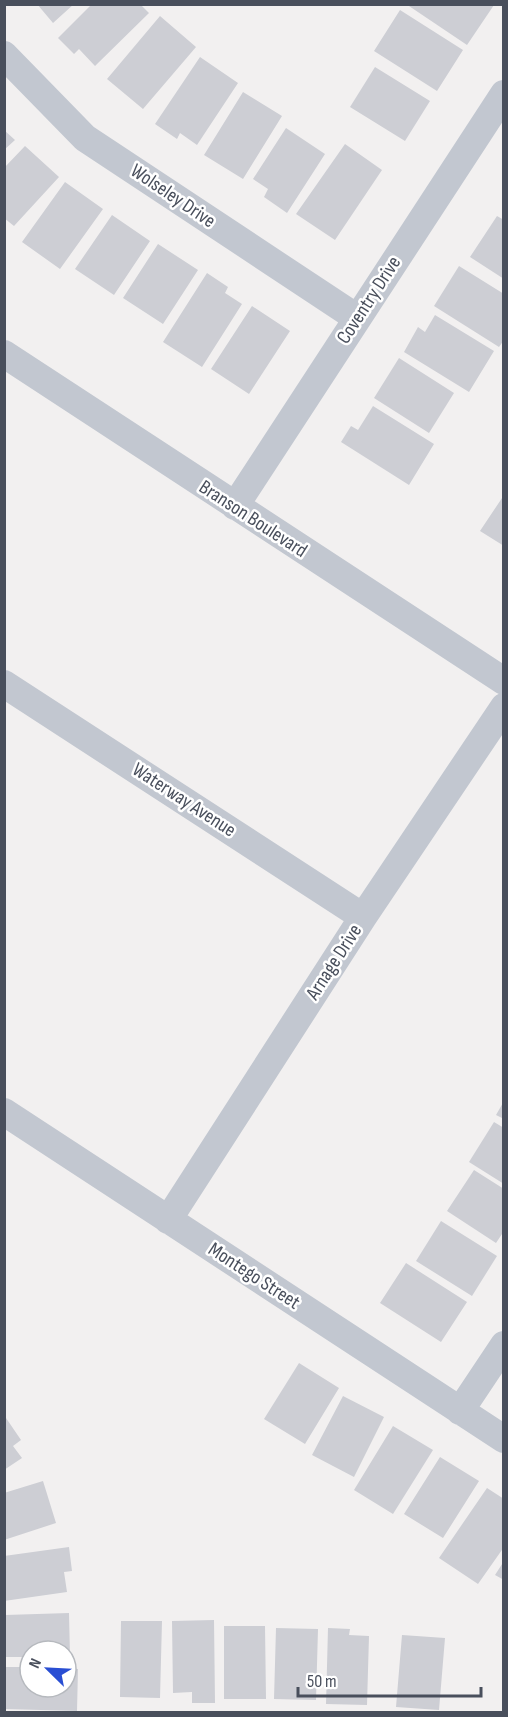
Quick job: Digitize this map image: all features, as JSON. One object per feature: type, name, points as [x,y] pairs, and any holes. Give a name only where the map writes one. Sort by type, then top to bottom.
[{"type":"street","name":"Wolseley Drive","points":[[4,55],[85,138],[357,318]]},
{"type":"street","name":"Coventry Drive","points":[[234,506],[504,94]]},
{"type":"street","name":"Branson Boulevard","points":[[4,354],[504,681]]},
{"type":"street","name":"Waterway Avenue","points":[[4,684],[363,917]]},
{"type":"street","name":"Arnage Drive","points":[[168,1220],[363,917],[504,707]]},
{"type":"street","name":"Montego Street","points":[[4,1113],[504,1439]]},
{"type":"street","points":[[460,1411],[504,1345]]},
{"type":"building","points":[[37,4],[74,4],[53,23]]},
{"type":"building","points":[[92,4],[140,4],[149,13],[95,66],[79,49],[74,54],[58,38]]},
{"type":"building","points":[[406,4],[492,4],[494,5],[467,45]]},
{"type":"building","points":[[400,10],[463,50],[437,91],[374,51]]},
{"type":"building","points":[[160,16],[196,47],[143,109],[107,79]]},
{"type":"building","points":[[200,57],[238,83],[197,145],[180,133],[177,139],[155,124]]},
{"type":"building","points":[[375,67],[430,101],[405,141],[350,107]]},
{"type":"building","points":[[243,92],[282,116],[243,179],[204,155]]},
{"type":"building","points":[[286,128],[325,154],[287,213],[264,197],[268,189],[253,179]]},
{"type":"building","points":[[4,130],[15,140],[4,150]]},
{"type":"building","points":[[345,144],[382,170],[335,240],[296,214]]},
{"type":"building","points":[[25,146],[59,177],[14,226],[4,218],[4,168]]},
{"type":"building","points":[[65,182],[103,209],[60,269],[22,242]]},
{"type":"building","points":[[112,215],[150,241],[114,295],[75,269]]},
{"type":"building","points":[[497,216],[504,220],[504,279],[470,257]]},
{"type":"building","points":[[158,244],[198,270],[163,324],[123,298]]},
{"type":"building","points":[[459,266],[504,294],[504,340],[499,347],[434,306]]},
{"type":"building","points":[[207,273],[228,287],[225,293],[242,304],[202,367],[163,342]]},
{"type":"building","points":[[252,306],[290,331],[249,394],[211,369]]},
{"type":"building","points":[[435,315],[494,351],[469,392],[404,352],[418,327],[425,332]]},
{"type":"building","points":[[399,358],[454,393],[429,433],[374,398]]},
{"type":"building","points":[[373,406],[434,444],[409,485],[341,442],[351,426],[358,430]]},
{"type":"building","points":[[504,495],[504,546],[480,531]]},
{"type":"building","points":[[504,1101],[504,1119],[496,1115]]},
{"type":"building","points":[[494,1122],[504,1128],[504,1184],[469,1162]]},
{"type":"building","points":[[474,1170],[504,1189],[504,1231],[496,1243],[447,1211]]},
{"type":"building","points":[[441,1221],[497,1256],[472,1296],[416,1261]]},
{"type":"building","points":[[406,1263],[467,1302],[441,1342],[380,1303]]},
{"type":"building","points":[[299,1363],[339,1388],[305,1444],[264,1419]]},
{"type":"building","points":[[343,1396],[384,1417],[354,1477],[312,1455]]},
{"type":"building","points":[[6,1418],[21,1440],[13,1446],[22,1458],[4,1470]]},
{"type":"building","points":[[393,1426],[433,1450],[393,1514],[354,1490]]},
{"type":"building","points":[[440,1457],[479,1481],[443,1538],[404,1514]]},
{"type":"building","points":[[43,1481],[56,1523],[4,1540],[4,1493]]},
{"type":"building","points":[[487,1488],[504,1499],[504,1547],[478,1584],[439,1558]]},
{"type":"building","points":[[69,1547],[72,1571],[64,1572],[67,1592],[4,1601],[4,1556]]},
{"type":"building","points":[[504,1561],[504,1580],[495,1575]]},
{"type":"building","points":[[69,1613],[70,1639],[18,1639],[18,1657],[6,1657],[5,1615]]},
{"type":"building","points":[[214,1620],[215,1703],[192,1703],[192,1692],[173,1693],[172,1621]]},
{"type":"building","points":[[121,1621],[162,1621],[160,1698],[120,1697]]},
{"type":"building","points":[[224,1626],[265,1626],[266,1699],[224,1699]]},
{"type":"building","points":[[276,1628],[318,1629],[316,1700],[274,1699]]},
{"type":"building","points":[[328,1628],[350,1629],[349,1635],[369,1636],[367,1705],[326,1704]]},
{"type":"building","points":[[402,1635],[445,1638],[439,1710],[396,1707]]},
{"type":"building","points":[[4,1667],[18,1667],[18,1699],[77,1699],[77,1711],[4,1709]]}]
